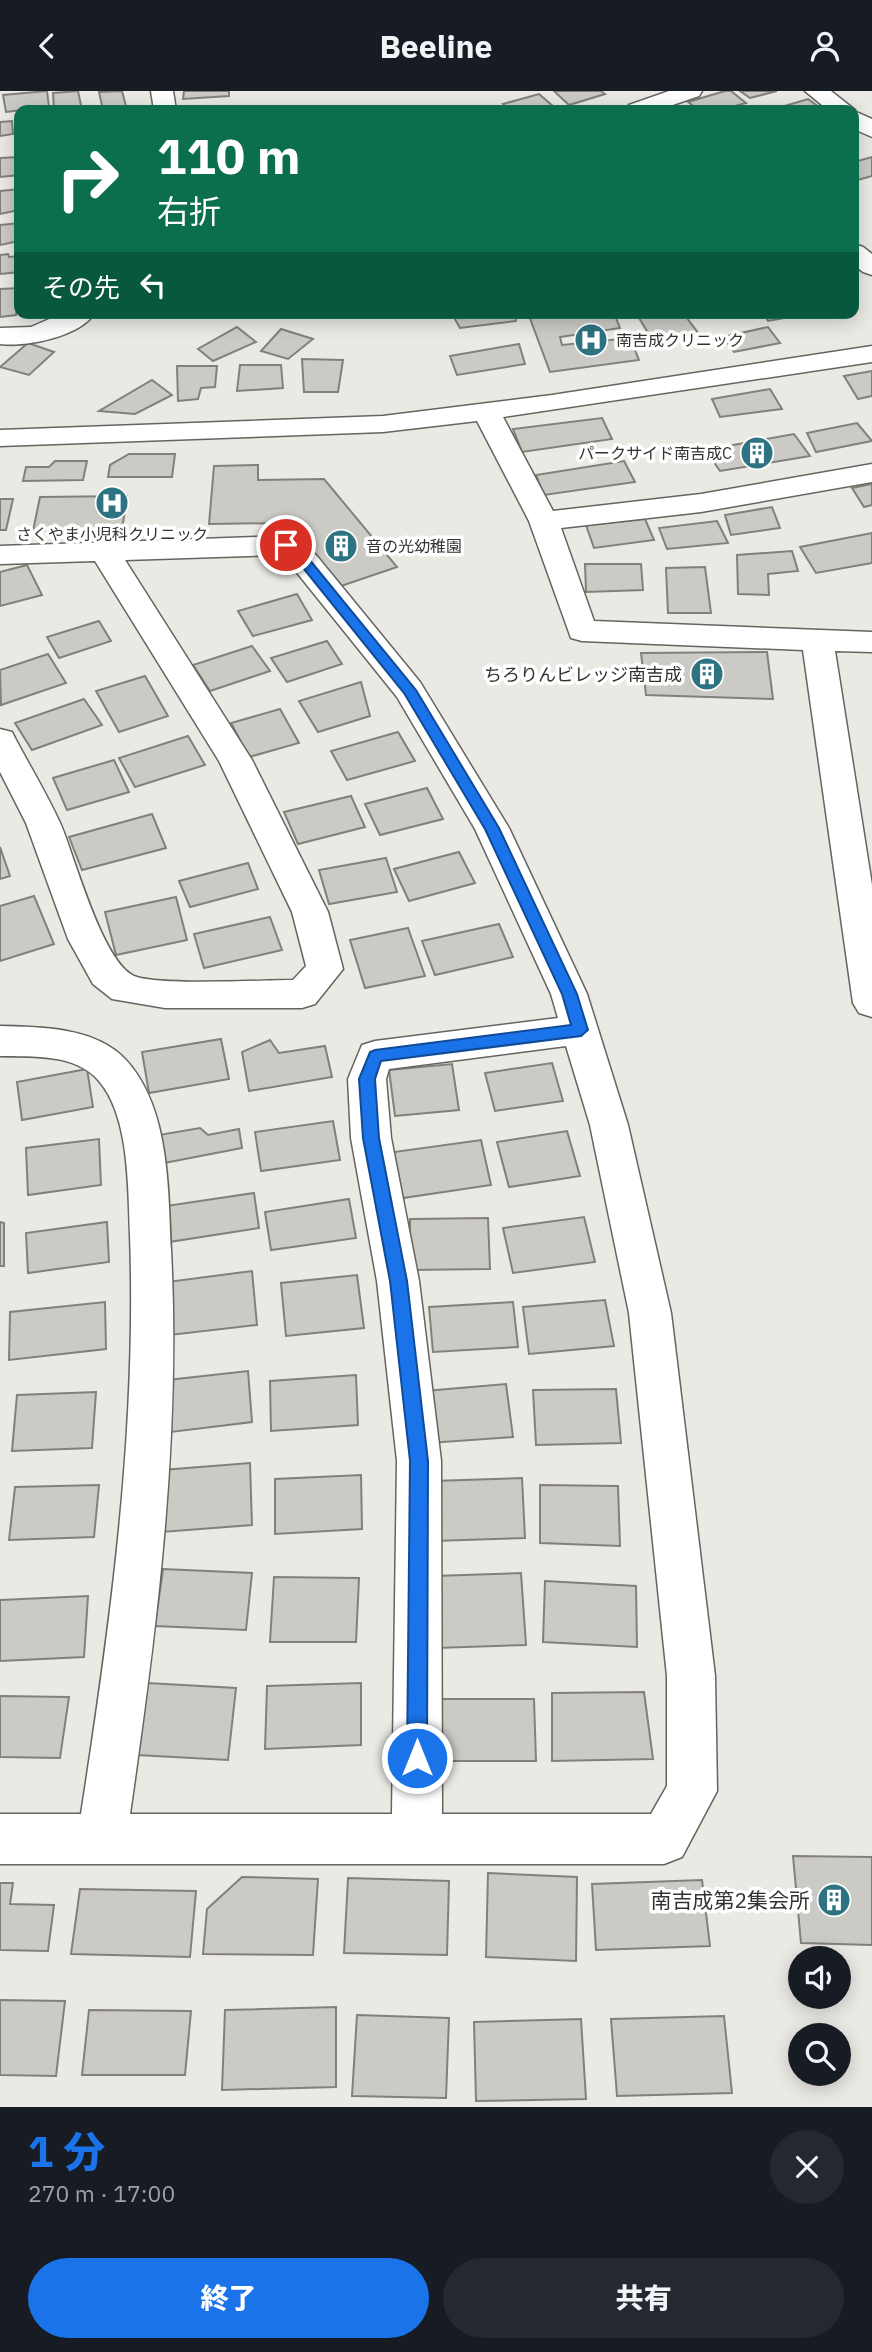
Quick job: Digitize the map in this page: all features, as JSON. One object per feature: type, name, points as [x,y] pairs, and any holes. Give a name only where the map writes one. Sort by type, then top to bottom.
[{"type":"street","points":[[670,105],[691,91]]},
{"type":"street","points":[[816,91],[836,105]]},
{"type":"street","points":[[0,336],[13,338],[54,330],[72,319]]},
{"type":"street","points":[[0,438],[383,424],[872,354]]},
{"type":"street","points":[[486,411],[544,521],[582,631],[872,642]]},
{"type":"street","points":[[544,521],[701,503],[872,473]]},
{"type":"street","points":[[0,555],[286,545],[305,562],[409,690],[492,828],[569,994],[581,1030],[609,1125],[650,1313],[691,1676],[692,1791],[664,1839],[0,1839]]},
{"type":"street","points":[[0,740],[43,823],[86,939],[106,974],[125,989],[165,994],[302,994],[325,969],[310,912],[236,760],[104,551]]},
{"type":"street","points":[[818,642],[872,1003]]},
{"type":"street","points":[[417,1839],[419,1461],[398,1281],[371,1138],[367,1079],[375,1056],[581,1030]]},
{"type":"street","points":[[0,1041],[83,1050],[113,1070],[133,1105],[146,1164],[154,1284],[153,1414],[145,1529],[102,1839]]},
{"type":"building","points":[[47,91],[49,105],[14,105],[14,111],[6,112],[3,95]]},
{"type":"building","points":[[78,91],[81,105],[54,105],[53,93]]},
{"type":"building","points":[[122,91],[126,105],[102,105],[99,92]]},
{"type":"building","points":[[184,91],[229,91],[229,96],[183,99]]},
{"type":"building","points":[[554,91],[601,91],[605,94],[569,105]]},
{"type":"building","points":[[731,91],[746,103],[692,105],[688,102]]},
{"type":"building","points":[[740,91],[777,91],[750,98]]},
{"type":"building","points":[[539,94],[552,105],[504,105]]},
{"type":"building","points":[[808,99],[816,105],[788,105]]},
{"type":"building","points":[[12,121],[13,134],[0,136],[0,122]]},
{"type":"building","points":[[14,157],[14,176],[0,177],[0,158]]},
{"type":"building","points":[[872,157],[872,176],[859,180],[859,161]]},
{"type":"building","points":[[14,190],[14,211],[0,214],[0,191]]},
{"type":"building","points":[[14,224],[14,242],[0,245],[0,225]]},
{"type":"building","points":[[0,255],[14,256],[14,273],[0,274]]},
{"type":"building","points":[[14,288],[14,315],[0,317],[0,289]]},
{"type":"building","points":[[455,319],[516,319],[516,321],[460,328]]},
{"type":"building","points":[[530,319],[616,319],[620,328],[560,337],[562,345],[630,338],[639,360],[550,372]]},
{"type":"building","points":[[640,319],[688,319],[699,334],[653,341]]},
{"type":"building","points":[[237,327],[256,342],[213,361],[198,349]]},
{"type":"building","points":[[768,327],[780,343],[734,352],[723,337]]},
{"type":"building","points":[[281,329],[313,339],[288,359],[261,351]]},
{"type":"building","points":[[28,343],[54,352],[29,375],[0,367]]},
{"type":"building","points":[[519,344],[525,364],[457,375],[450,356]]},
{"type":"building","points":[[302,359],[343,360],[338,392],[304,392]]},
{"type":"building","points":[[240,365],[281,365],[283,388],[237,391]]},
{"type":"building","points":[[177,366],[217,366],[215,387],[201,388],[198,399],[178,401]]},
{"type":"building","points":[[872,371],[872,396],[858,399],[844,376]]},
{"type":"building","points":[[152,380],[172,395],[135,414],[99,411]]},
{"type":"building","points":[[770,389],[782,409],[720,417],[712,399]]},
{"type":"building","points":[[602,418],[612,439],[522,452],[513,429]]},
{"type":"building","points":[[857,423],[872,441],[816,452],[807,433]]},
{"type":"building","name":"パークサイド南吉成C","points":[[794,434],[810,456],[720,471],[705,450]]},
{"type":"building","points":[[129,454],[175,454],[172,477],[108,477],[110,465]]},
{"type":"building","points":[[55,461],[87,461],[83,480],[23,481],[26,467],[49,467]]},
{"type":"building","points":[[624,461],[635,482],[544,495],[536,475]]},
{"type":"building","name":"音の光幼稚園","points":[[258,465],[258,480],[324,479],[397,567],[335,588],[284,523],[209,524],[214,466]]},
{"type":"building","points":[[872,484],[872,505],[864,507],[852,488]]},
{"type":"building","points":[[127,496],[122,530],[33,531],[40,497]]},
{"type":"building","points":[[0,499],[13,499],[6,530],[0,530]]},
{"type":"building","points":[[772,507],[780,528],[731,535],[725,515]]},
{"type":"building","points":[[645,519],[654,540],[594,548],[586,525]]},
{"type":"building","points":[[717,521],[728,543],[667,549],[659,528]]},
{"type":"building","points":[[872,533],[872,563],[816,573],[800,547]]},
{"type":"building","points":[[792,551],[798,571],[768,574],[769,595],[738,594],[737,555]]},
{"type":"building","points":[[585,564],[641,564],[643,590],[586,592]]},
{"type":"building","points":[[27,565],[42,595],[0,606],[0,572]]},
{"type":"building","points":[[705,567],[711,613],[668,613],[666,568]]},
{"type":"building","points":[[297,594],[312,620],[253,636],[238,611]]},
{"type":"building","points":[[99,621],[111,641],[59,658],[47,637]]},
{"type":"building","points":[[327,641],[342,664],[287,682],[271,658]]},
{"type":"building","points":[[252,646],[270,671],[210,691],[193,665]]},
{"type":"building","name":"ちろりんビレッジ南吉成","points":[[767,652],[773,699],[646,695],[641,653]]},
{"type":"building","points":[[48,654],[66,683],[1,705],[0,670]]},
{"type":"building","points":[[145,676],[168,716],[119,732],[96,691]]},
{"type":"building","points":[[361,682],[370,716],[318,732],[299,701]]},
{"type":"building","points":[[84,699],[102,725],[32,750],[15,723]]},
{"type":"building","points":[[280,709],[299,743],[249,757],[231,723]]},
{"type":"building","points":[[398,732],[415,761],[347,780],[331,751]]},
{"type":"building","points":[[188,736],[205,765],[135,787],[119,758]]},
{"type":"building","points":[[114,760],[129,792],[67,810],[53,778]]},
{"type":"building","points":[[427,788],[443,819],[380,835],[365,804]]},
{"type":"building","points":[[351,796],[365,827],[298,844],[284,812]]},
{"type":"building","points":[[152,814],[166,848],[82,870],[69,837]]},
{"type":"building","points":[[0,847],[10,876],[0,879]]},
{"type":"building","points":[[459,852],[475,883],[409,901],[394,869]]},
{"type":"building","points":[[386,858],[397,892],[329,904],[319,870]]},
{"type":"building","points":[[248,863],[258,889],[190,907],[179,881]]},
{"type":"building","points":[[34,896],[54,944],[0,961],[0,906]]},
{"type":"building","points":[[176,897],[187,940],[116,955],[105,912]]},
{"type":"building","points":[[270,917],[282,950],[204,968],[194,934]]},
{"type":"building","points":[[499,924],[513,957],[435,975],[422,941]]},
{"type":"building","points":[[408,928],[425,976],[365,988],[350,940]]},
{"type":"building","points":[[221,1039],[229,1079],[149,1093],[142,1052]]},
{"type":"building","points":[[270,1040],[279,1053],[325,1046],[332,1077],[249,1091],[242,1052]]},
{"type":"building","points":[[552,1063],[563,1101],[495,1111],[485,1073]]},
{"type":"building","points":[[452,1064],[459,1110],[395,1116],[389,1070]]},
{"type":"building","points":[[87,1069],[93,1107],[22,1120],[17,1082]]},
{"type":"building","points":[[333,1121],[340,1160],[261,1171],[255,1132]]},
{"type":"building","points":[[200,1128],[208,1135],[239,1129],[242,1148],[164,1163],[159,1135]]},
{"type":"building","points":[[567,1131],[580,1176],[509,1187],[497,1142]]},
{"type":"building","points":[[99,1139],[101,1185],[28,1195],[26,1148]]},
{"type":"building","points":[[481,1140],[491,1185],[403,1198],[394,1152]]},
{"type":"building","points":[[254,1193],[259,1228],[169,1242],[166,1206]]},
{"type":"building","points":[[349,1199],[356,1238],[271,1250],[265,1212]]},
{"type":"building","points":[[584,1217],[595,1262],[513,1273],[503,1228]]},
{"type":"building","points":[[488,1218],[490,1269],[410,1270],[410,1219]]},
{"type":"building","points":[[0,1222],[4,1223],[4,1266],[0,1266]]},
{"type":"building","points":[[107,1222],[109,1262],[28,1273],[26,1233]]},
{"type":"building","points":[[252,1271],[257,1325],[170,1335],[167,1282]]},
{"type":"building","points":[[357,1275],[364,1328],[286,1336],[281,1283]]},
{"type":"building","points":[[605,1300],[614,1346],[529,1354],[523,1307]]},
{"type":"building","points":[[105,1302],[106,1349],[9,1360],[10,1312]]},
{"type":"building","points":[[513,1302],[518,1347],[433,1352],[429,1307]]},
{"type":"building","points":[[248,1371],[252,1422],[171,1432],[168,1380]]},
{"type":"building","points":[[356,1375],[358,1425],[271,1431],[270,1381]]},
{"type":"building","points":[[506,1384],[513,1437],[429,1443],[425,1391]]},
{"type":"building","points":[[616,1389],[621,1443],[536,1445],[533,1390]]},
{"type":"building","points":[[96,1392],[92,1448],[12,1451],[17,1395]]},
{"type":"building","points":[[250,1463],[252,1525],[162,1532],[162,1470]]},
{"type":"building","points":[[361,1475],[362,1529],[275,1534],[275,1479]]},
{"type":"building","points":[[522,1478],[525,1538],[434,1541],[433,1481]]},
{"type":"building","points":[[99,1485],[94,1537],[9,1540],[15,1487]]},
{"type":"building","points":[[540,1485],[618,1486],[620,1546],[540,1543]]},
{"type":"building","points":[[163,1569],[252,1573],[246,1630],[155,1626]]},
{"type":"building","points":[[521,1573],[526,1645],[436,1648],[434,1576]]},
{"type":"building","points":[[274,1577],[359,1578],[356,1642],[270,1642]]},
{"type":"building","points":[[545,1581],[636,1586],[637,1647],[543,1642]]},
{"type":"building","points":[[88,1596],[84,1657],[0,1661],[0,1600]]},
{"type":"building","points":[[147,1683],[236,1688],[228,1760],[137,1755]]},
{"type":"building","points":[[361,1683],[361,1745],[265,1749],[267,1686]]},
{"type":"building","points":[[644,1692],[653,1759],[552,1761],[552,1693]]},
{"type":"building","points":[[0,1696],[69,1697],[60,1758],[0,1757]]},
{"type":"building","points":[[440,1699],[534,1699],[536,1761],[439,1761]]},
{"type":"building","name":"南吉成第2集会所","points":[[793,1856],[872,1857],[872,1945],[801,1943]]},
{"type":"building","points":[[488,1873],[577,1877],[576,1961],[486,1957]]},
{"type":"building","points":[[242,1877],[318,1879],[313,1955],[203,1954],[207,1909]]},
{"type":"building","points":[[348,1878],[449,1881],[447,1955],[344,1953]]},
{"type":"building","points":[[702,1880],[710,1946],[596,1950],[592,1884]]},
{"type":"building","points":[[0,1883],[13,1883],[10,1904],[54,1905],[48,1951],[0,1950]]},
{"type":"building","points":[[80,1889],[196,1891],[190,1957],[71,1954]]},
{"type":"building","points":[[0,2000],[65,2001],[56,2076],[0,2075]]},
{"type":"building","points":[[336,2007],[336,2087],[222,2090],[225,2010]]},
{"type":"building","points":[[89,2010],[191,2011],[185,2075],[82,2075]]},
{"type":"building","points":[[357,2015],[449,2018],[446,2098],[352,2096]]},
{"type":"building","points":[[724,2016],[732,2093],[617,2096],[611,2019]]},
{"type":"building","points":[[581,2019],[586,2099],[476,2101],[474,2022]]},
{"type":"place","name":"南吉成クリニック","points":[[591,340]]},
{"type":"place","name":"パークサイド南吉成C","points":[[757,453]]},
{"type":"place","name":"さくやま小児科クリニック","points":[[112,503]]},
{"type":"place","name":"音の光幼稚園","points":[[341,546]]},
{"type":"place","name":"ちろりんビレッジ南吉成","points":[[707,674]]},
{"type":"place","name":"南吉成第2集会所","points":[[834,1900]]},
{"type":"route","points":[[286,545],[305,562],[409,690],[492,828],[569,994],[581,1030],[375,1056],[367,1079],[371,1138],[398,1281],[419,1461],[417,1758]]}]
